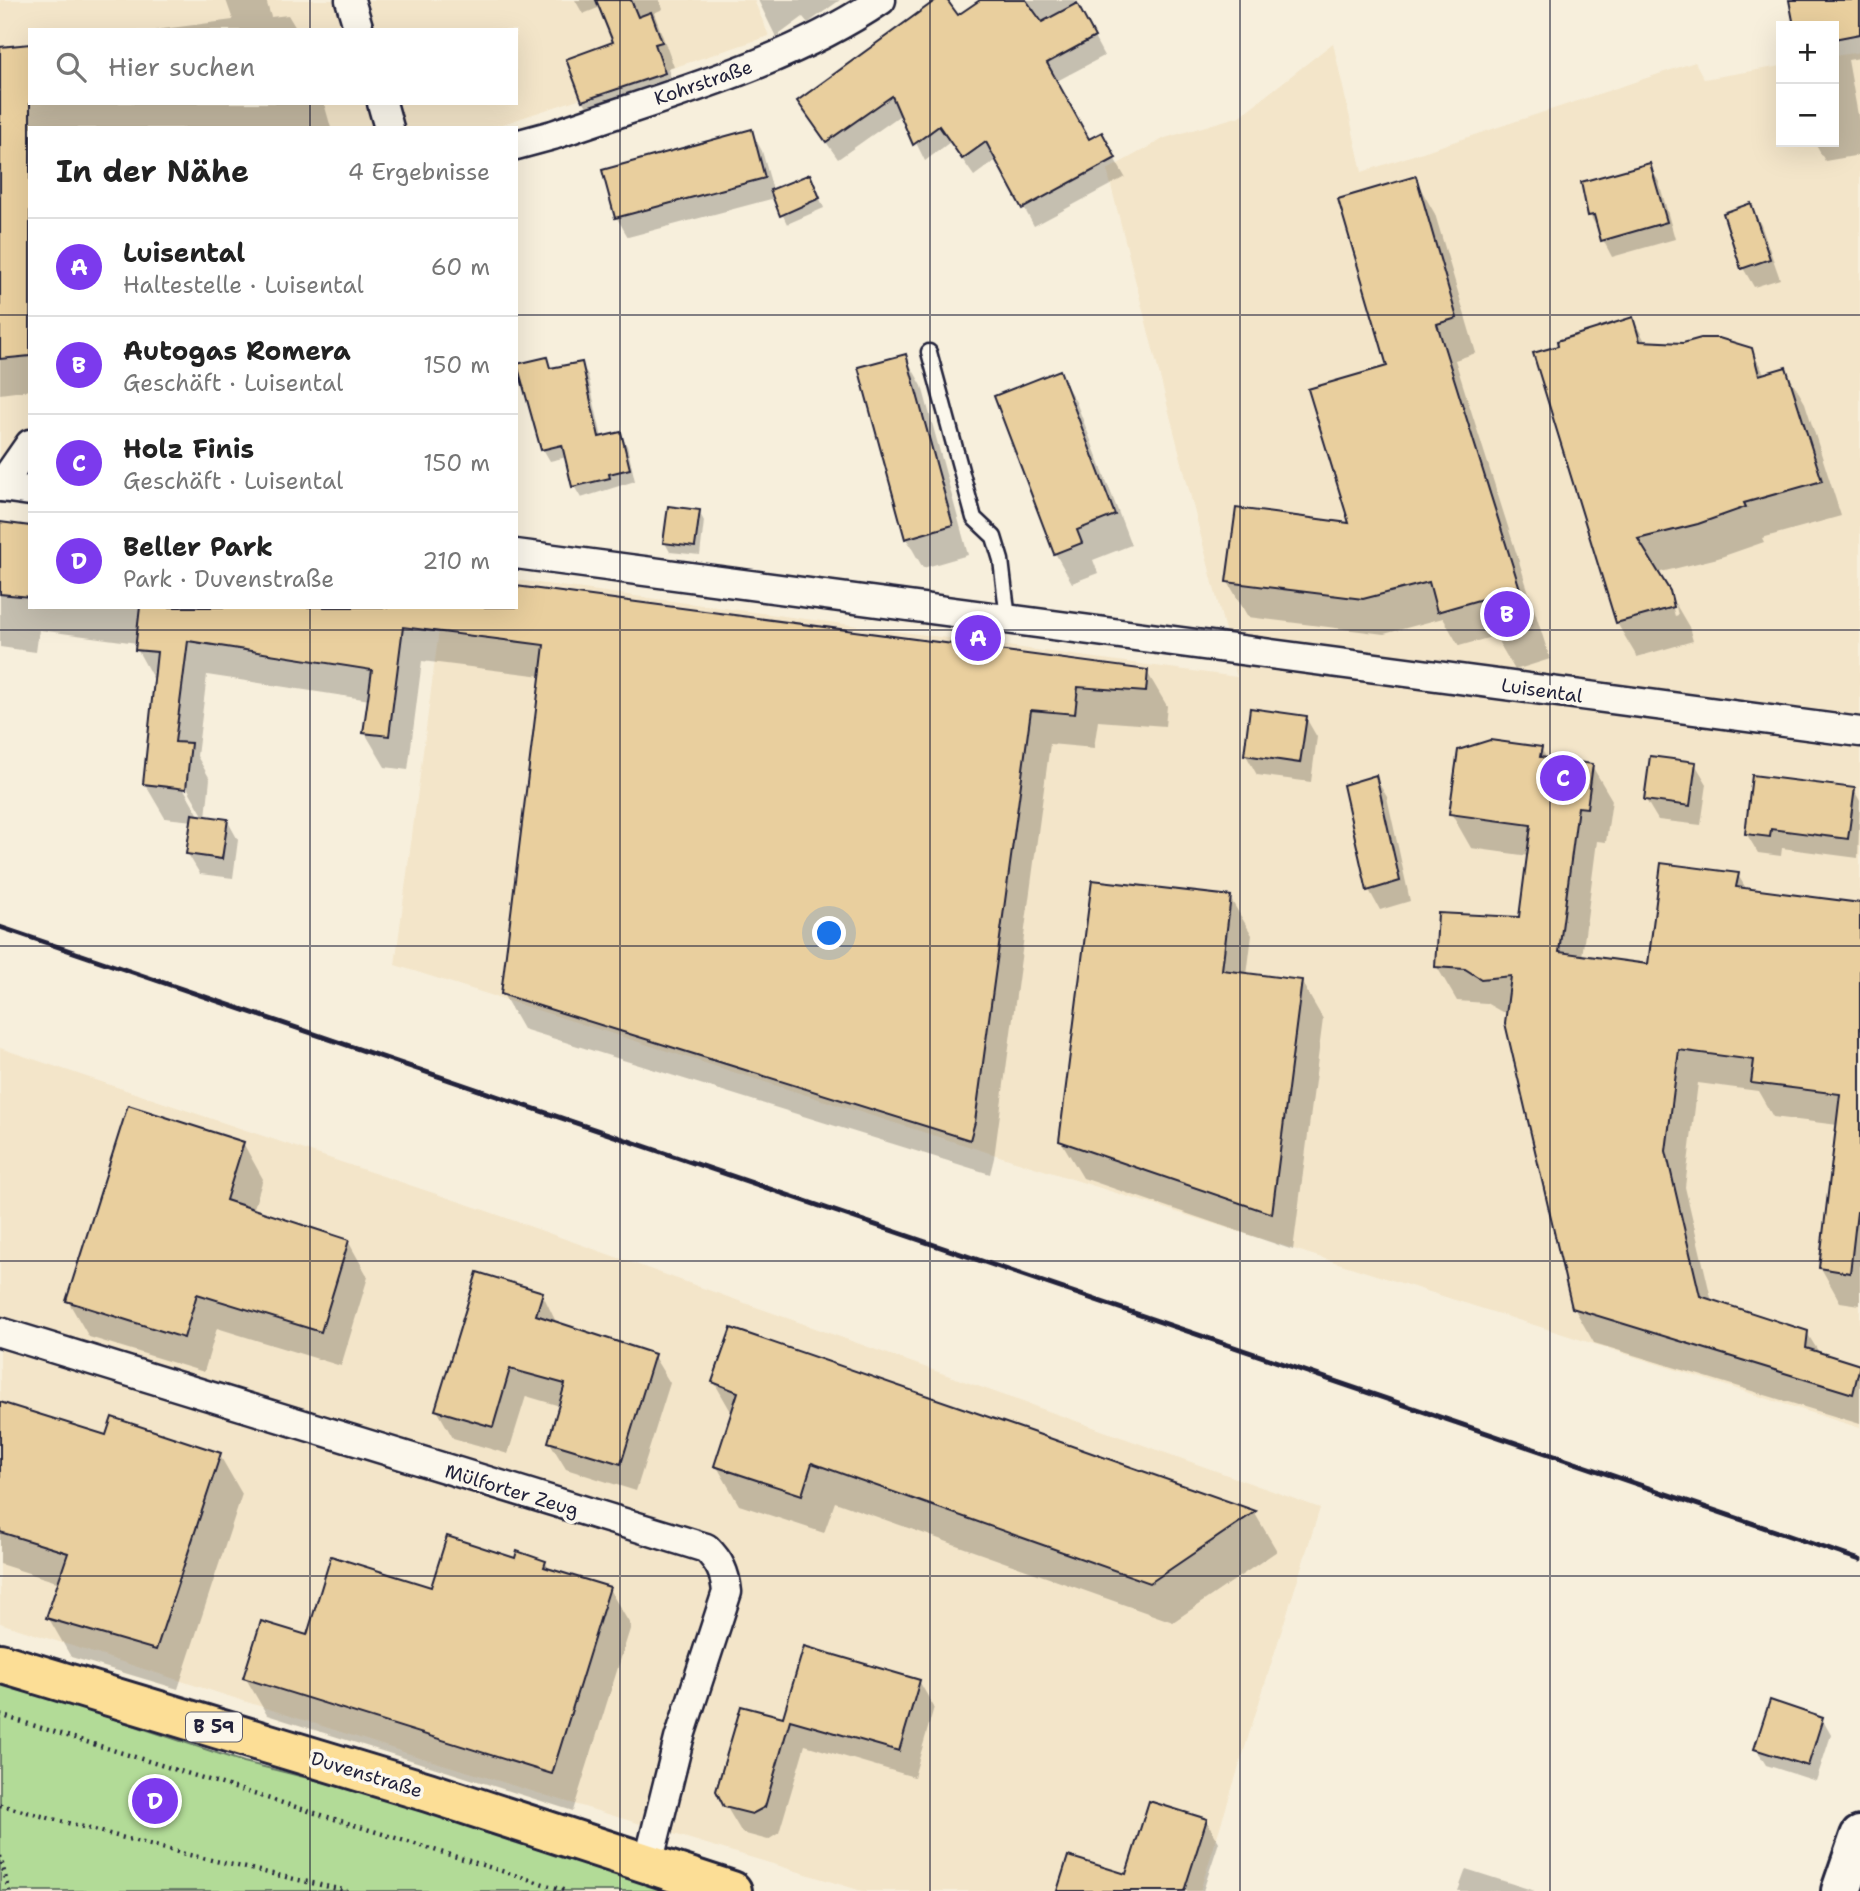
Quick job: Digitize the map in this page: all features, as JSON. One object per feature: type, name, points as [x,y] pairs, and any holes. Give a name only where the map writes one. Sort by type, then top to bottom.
[{"type":"main road","name":"Duvenstraße","points":[[0,1663],[428,1792],[732,1891]]},
{"type":"main road","points":[[1841,1891],[1860,1836]]},
{"type":"street","points":[[350,0],[358,28]]},
{"type":"street","name":"Kohrstraße","points":[[518,144],[553,135],[774,57],[840,28],[881,0]]},
{"type":"street","points":[[383,105],[389,126]]},
{"type":"street","points":[[28,447],[1,487],[28,491]]},
{"type":"street","name":"Luisental","points":[[518,554],[1860,732]]},
{"type":"street","name":"Mülforter Zeug","points":[[0,1332],[706,1548],[725,1574],[727,1592],[680,1739],[648,1864]]},
{"type":"lane","points":[[929,352],[974,518],[994,537],[1001,560],[1008,620]]},
{"type":"path","points":[[0,1715],[566,1891]]},
{"type":"path","points":[[0,1805],[181,1853],[347,1891]]},
{"type":"path","points":[[0,1856],[9,1891]]},
{"type":"shaded area","points":[[0,0],[754,0],[769,36],[497,126],[28,126],[28,469],[0,469]]},
{"type":"shaded area","points":[[1333,43],[1362,172],[1695,62],[1704,79],[1776,67],[1776,147],[1839,147],[1839,55],[1860,52],[1860,1428],[395,965],[442,609],[518,609],[518,580],[1237,677],[1107,170],[1165,138],[1240,116]]},
{"type":"shaded area","points":[[0,1048],[484,1210],[1320,1508],[1200,1891],[862,1891],[416,1756],[0,1623]]},
{"type":"green space","points":[[0,1681],[244,1762],[399,1801],[676,1891],[0,1891]]},
{"type":"building","points":[[596,0],[631,0],[638,17],[651,12],[662,42],[655,44],[665,73],[582,101],[566,59],[613,42]]},
{"type":"building","points":[[936,0],[947,0],[958,15],[980,0],[1026,0],[1042,22],[1077,3],[1095,37],[1047,63],[1089,139],[1102,132],[1116,158],[1022,209],[986,142],[962,159],[939,126],[913,145],[892,96],[826,142],[797,101]]},
{"type":"building","points":[[1789,0],[1860,0],[1860,34],[1839,38],[1839,21],[1793,21]]},
{"type":"building","points":[[28,44],[30,126],[28,356],[0,359],[0,47]]},
{"type":"building","points":[[752,129],[765,178],[615,218],[602,170]]},
{"type":"building","points":[[1650,163],[1667,222],[1601,241],[1594,215],[1588,216],[1581,182]]},
{"type":"building","points":[[810,174],[820,198],[780,216],[770,190]]},
{"type":"building","points":[[1416,176],[1457,318],[1437,324],[1531,624],[1493,636],[1482,599],[1437,612],[1429,582],[1363,599],[1226,582],[1236,508],[1349,523],[1308,389],[1387,366],[1338,199]]},
{"type":"building","points":[[1751,203],[1770,259],[1741,269],[1723,213]]},
{"type":"building","points":[[1633,317],[1640,341],[1683,343],[1701,338],[1719,338],[1752,348],[1759,375],[1786,367],[1822,481],[1744,503],[1746,507],[1698,524],[1638,539],[1670,591],[1674,607],[1616,623],[1533,353],[1558,346],[1557,341]]},
{"type":"building","points":[[906,354],[953,525],[905,539],[858,367]]},
{"type":"building","points":[[547,357],[550,368],[582,362],[599,437],[621,432],[630,469],[609,474],[610,478],[572,487],[562,445],[541,450],[518,364]]},
{"type":"building","points":[[1060,370],[1115,515],[1077,530],[1082,543],[1054,554],[994,396]]},
{"type":"building","points":[[668,506],[700,510],[695,547],[663,543]]},
{"type":"building","points":[[0,522],[28,526],[28,597],[0,594]]},
{"type":"building","points":[[518,586],[1148,670],[1146,692],[1078,687],[1075,714],[1031,710],[975,1122],[970,1140],[501,994],[544,645],[403,627],[389,736],[363,733],[372,670],[188,641],[175,742],[191,743],[186,789],[143,784],[157,652],[135,650],[140,609],[518,609]]},
{"type":"building","points":[[1250,708],[1307,716],[1300,763],[1244,755]]},
{"type":"building","points":[[1490,740],[1542,747],[1540,757],[1593,764],[1587,808],[1578,807],[1559,952],[1648,964],[1661,863],[1739,873],[1736,887],[1860,903],[1860,1212],[1857,1212],[1850,1273],[1819,1268],[1840,1094],[1751,1083],[1754,1060],[1679,1050],[1666,1151],[1700,1296],[1808,1331],[1806,1348],[1860,1365],[1853,1394],[1572,1308],[1505,1023],[1511,976],[1481,979],[1465,969],[1435,967],[1438,913],[1519,917],[1531,825],[1449,814],[1458,750]]},
{"type":"building","points":[[1650,756],[1696,762],[1690,806],[1644,800]]},
{"type":"building","points":[[1376,775],[1400,881],[1367,891],[1343,785]]},
{"type":"building","points":[[1752,775],[1855,788],[1848,839],[1771,829],[1770,837],[1745,834]]},
{"type":"building","points":[[192,814],[228,819],[222,859],[186,854]]},
{"type":"building","points":[[1092,880],[1231,896],[1222,970],[1302,980],[1272,1214],[1059,1141]]},
{"type":"building","points":[[128,1105],[244,1142],[226,1200],[349,1240],[321,1332],[197,1294],[184,1338],[66,1301]]},
{"type":"building","points":[[477,1272],[543,1292],[536,1315],[655,1354],[621,1464],[548,1442],[565,1384],[510,1369],[493,1427],[435,1410]]},
{"type":"building","points":[[731,1328],[1256,1511],[1150,1583],[812,1463],[802,1495],[714,1466],[738,1392],[712,1382]]},
{"type":"building","points":[[0,1402],[106,1435],[112,1417],[221,1453],[156,1650],[46,1618],[68,1553],[0,1532]]},
{"type":"building","points":[[447,1536],[515,1558],[517,1551],[546,1561],[544,1567],[610,1587],[552,1774],[243,1678],[261,1621],[307,1635],[331,1556],[431,1587]]},
{"type":"building","points":[[804,1646],[920,1680],[899,1751],[790,1720],[765,1807],[752,1814],[724,1807],[716,1791],[741,1706],[783,1717]]},
{"type":"building","points":[[1770,1700],[1823,1718],[1808,1766],[1754,1749]]},
{"type":"building","points":[[1149,1801],[1207,1819],[1184,1891],[1057,1891],[1068,1856],[1126,1874]]},
{"type":"railway","points":[[0,927],[1860,1560]]},
{"type":"place","name":"Autogas Romera","points":[[1507,614]]},
{"type":"place","name":"Luisental","points":[[978,638]]},
{"type":"place","name":"Holz Finis","points":[[1563,778]]},
{"type":"place","name":"Beller Park","points":[[155,1801]]}]
